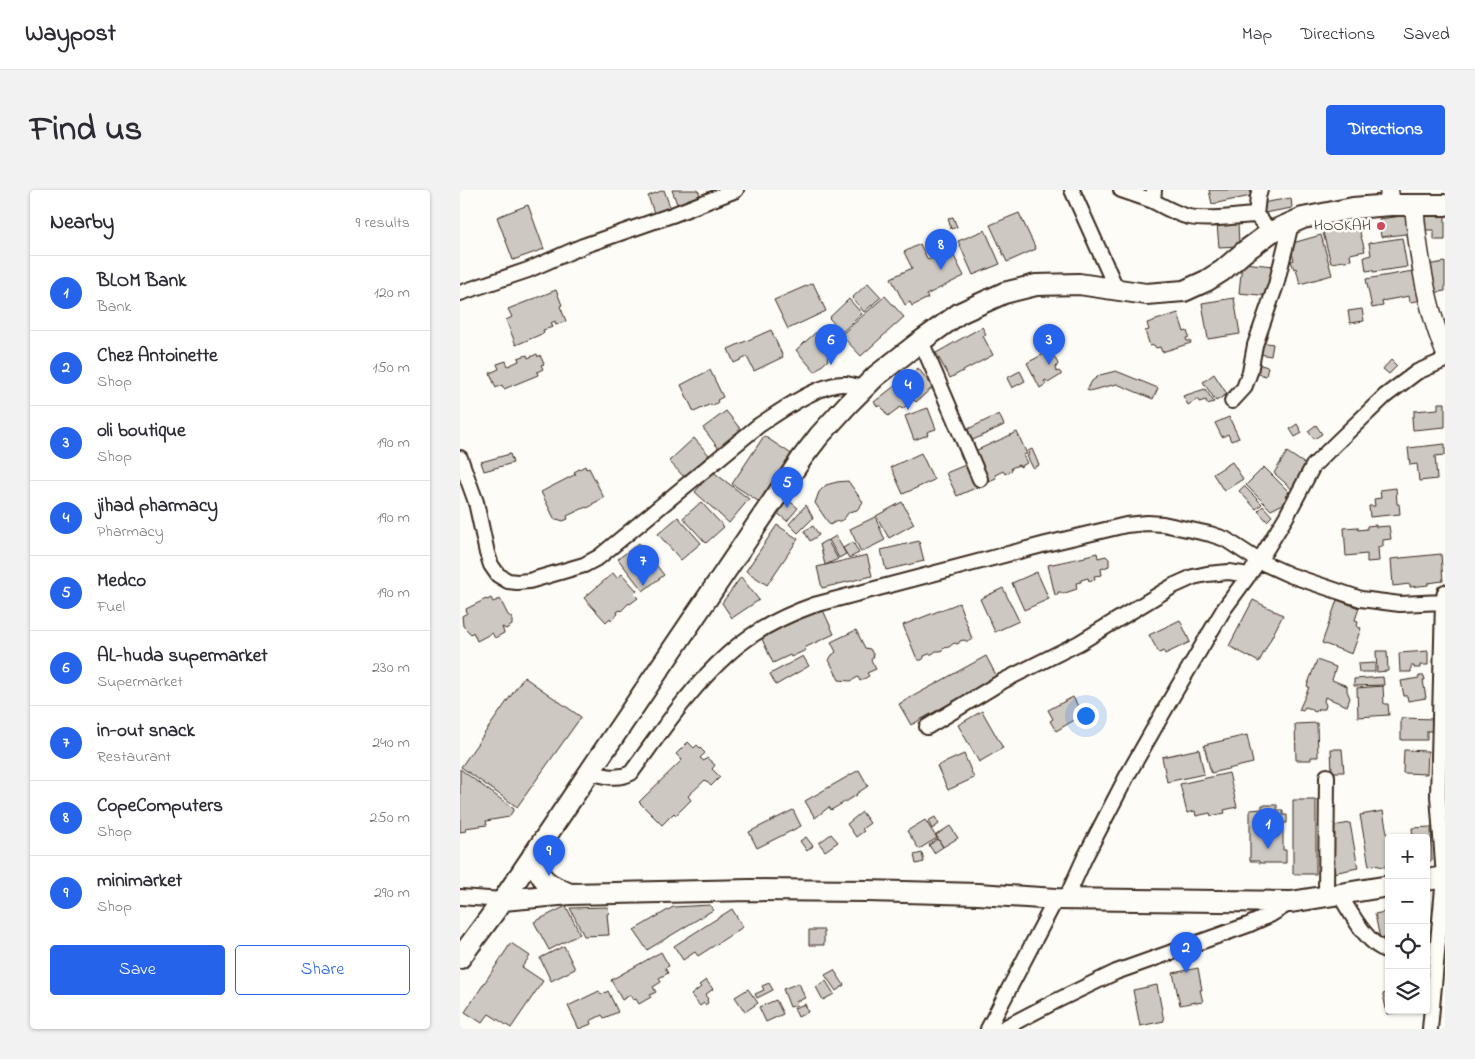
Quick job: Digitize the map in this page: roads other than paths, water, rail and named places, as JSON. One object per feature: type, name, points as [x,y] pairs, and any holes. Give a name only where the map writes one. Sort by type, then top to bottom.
[{"type":"main road","points":[[460,958],[503,900],[802,458],[819,436],[876,376],[921,341],[960,313],[1004,293],[1050,284],[1080,284],[1146,294],[1184,291],[1222,271],[1271,232],[1303,218],[1390,197],[1414,205],[1445,205]]},
{"type":"main road","points":[[533,855],[542,879],[553,887],[570,894]]},
{"type":"main road","points":[[503,900],[570,894],[750,890],[978,894],[1061,899],[1292,902],[1385,887]]},
{"type":"street","points":[[460,293],[528,270],[583,246],[681,212],[736,190]]},
{"type":"street","points":[[1072,190],[1116,288]]},
{"type":"street","points":[[1121,190],[1153,196],[1173,211],[1190,217],[1211,218],[1256,215]]},
{"type":"street","points":[[1260,190],[1256,215],[1271,232]]},
{"type":"street","points":[[1414,205],[1416,230],[1428,297],[1436,330],[1445,352]]},
{"type":"street","points":[[1232,401],[1244,388],[1250,372],[1255,345],[1276,284],[1291,224]]},
{"type":"street","points":[[921,341],[980,479]]},
{"type":"street","points":[[988,1029],[1085,857],[1167,705],[1224,609],[1259,562],[1313,466],[1385,396],[1417,372],[1445,360]]},
{"type":"street","points":[[460,458],[476,502],[487,553],[492,565],[498,575],[508,581],[529,581],[584,565],[598,557],[758,426],[784,409],[828,386],[844,384],[864,388]]},
{"type":"street","points":[[589,772],[615,778],[624,777],[631,773],[677,711],[713,668],[757,632],[786,616],[814,605],[1126,525],[1163,524],[1210,534],[1225,539],[1259,562],[1361,599],[1400,604],[1444,597],[1438,796],[1439,878],[1432,955],[1430,1029]]},
{"type":"street","points":[[927,727],[1003,681],[1079,643],[1172,586],[1208,574],[1229,572],[1249,575]]},
{"type":"street","points":[[1327,776],[1332,895],[1362,930],[1385,950]]},
{"type":"street","points":[[460,897],[503,900]]},
{"type":"street","points":[[1002,1029],[1116,972],[1248,925],[1292,902]]},
{"type":"place","name":"HOOKAH","points":[[1381,226]]},
{"type":"place","name":"CopeComputers","points":[[941,270]]},
{"type":"place","name":"AL-huda supermarket","points":[[831,365]]},
{"type":"place","name":"oli boutique","points":[[1049,365]]},
{"type":"place","name":"jihad pharmacy","points":[[908,410]]},
{"type":"place","name":"Medco","points":[[787,508]]},
{"type":"place","name":"in-out snack","points":[[643,586]]},
{"type":"place","name":"BLOM Bank","points":[[1268,849]]},
{"type":"place","name":"minimarket","points":[[549,876]]},
{"type":"place","name":"Chez Antoinette","points":[[1186,973]]}]
